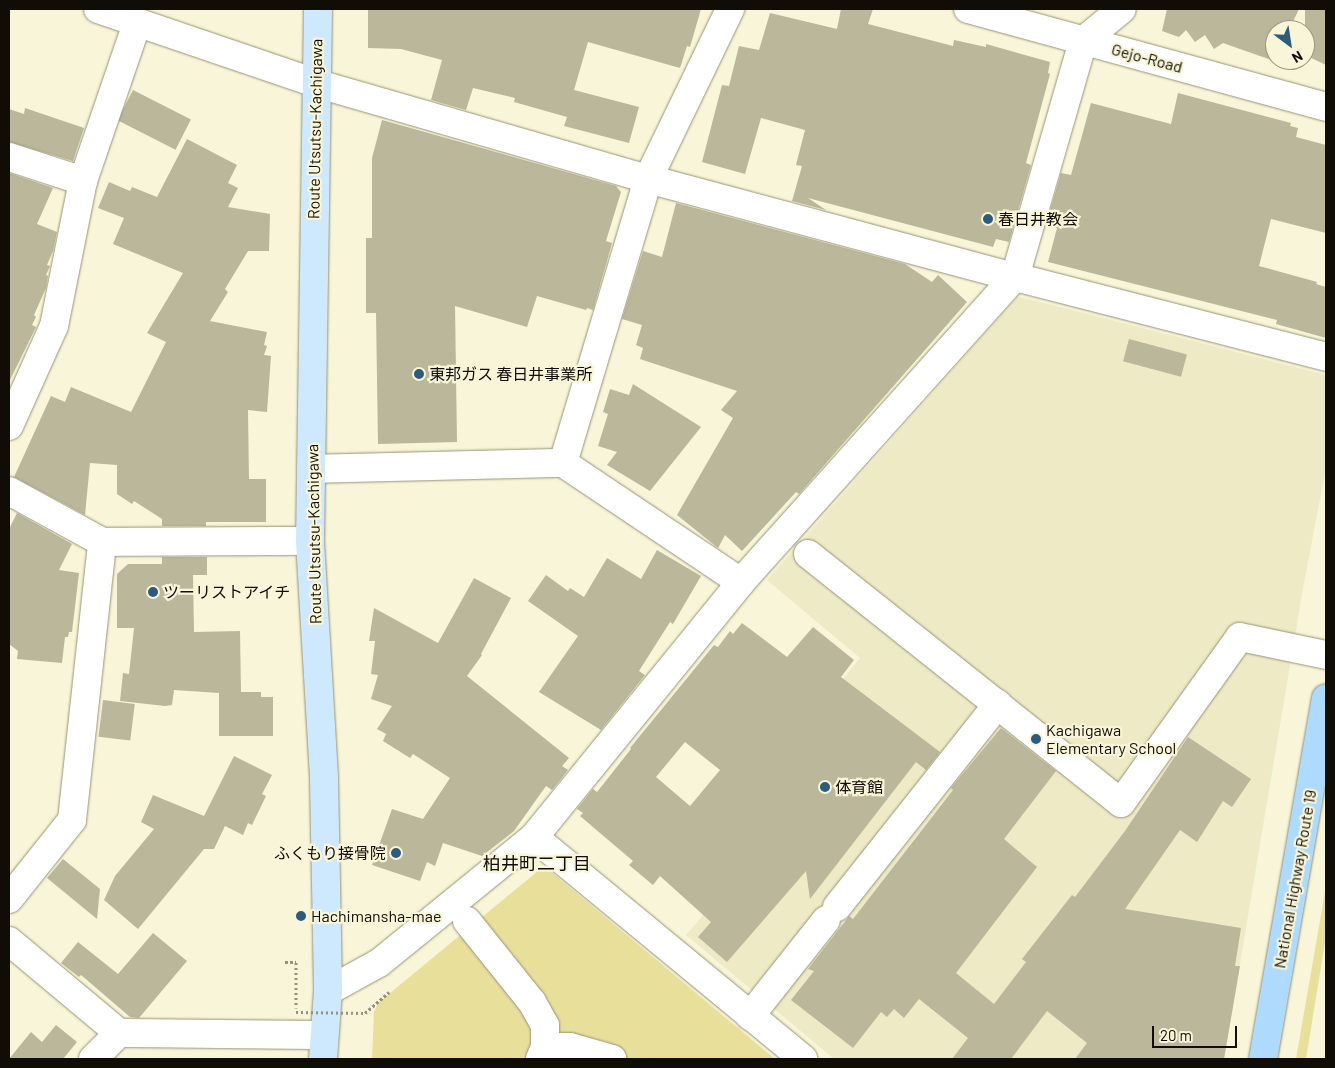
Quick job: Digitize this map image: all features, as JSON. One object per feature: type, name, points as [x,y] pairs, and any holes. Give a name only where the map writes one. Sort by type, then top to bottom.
[{"type":"highway","name":"National Highway Route 19","points":[[1263,1059],[1326,698]]},
{"type":"main road","name":"Route Utsutsu-Kachigawa","points":[[318,9],[315,83],[310,541],[324,779],[328,991],[323,1047]]},
{"type":"street","points":[[98,9],[315,83],[648,179],[1015,277],[1326,357]]},
{"type":"street","points":[[563,463],[648,179],[730,9]]},
{"type":"street","name":"Gejo-Road","points":[[968,9],[1326,107]]},
{"type":"street","points":[[328,991],[379,963],[534,837],[741,582],[1015,277],[1082,41],[1122,9]]},
{"type":"street","points":[[9,426],[54,326],[83,181],[137,23]]},
{"type":"street","points":[[9,157],[83,181]]},
{"type":"street","points":[[311,469],[563,463],[741,582]]},
{"type":"street","points":[[9,491],[102,542],[310,541]]},
{"type":"street","points":[[9,899],[72,820],[102,542]]},
{"type":"street","points":[[808,554],[1121,803],[1240,637],[1326,655]]},
{"type":"street","points":[[750,1016],[998,704]]},
{"type":"street","points":[[534,837],[803,1059]]},
{"type":"street","points":[[467,921],[532,1002],[544,1025],[542,1053],[570,1047],[612,1059]]},
{"type":"street","points":[[9,941],[119,1032],[323,1047]]},
{"type":"street","points":[[93,1059],[119,1032]]},
{"type":"path","points":[[285,962],[296,962],[296,1012],[365,1013],[391,990]]},
{"type":"shaded area","name":"Kachigawa Elementary School","points":[[1017,297],[1326,375],[1326,468],[1303,588],[1224,1059],[834,1059],[686,935],[763,847],[731,819],[860,658],[767,580]]},
{"type":"shaded area","points":[[544,866],[775,1059],[372,1059],[374,1012],[378,1003]]},
{"type":"shaded area","points":[[1326,886],[1326,936],[1306,1059],[1296,1059]]},
{"type":"building","points":[[368,9],[701,9],[690,47],[687,46],[680,68],[588,42],[574,90],[639,107],[629,143],[564,126],[567,117],[514,102],[515,98],[473,88],[466,110],[431,100],[442,60],[401,49],[368,48]]},
{"type":"building","points":[[841,9],[873,9],[868,24],[953,46],[954,40],[986,47],[986,44],[1050,62],[1048,73],[1050,74],[1026,163],[1031,165],[1009,242],[996,239],[993,247],[808,198],[826,210],[792,201],[802,166],[796,165],[805,130],[761,118],[745,174],[702,162],[722,85],[729,86],[739,46],[759,50],[770,13],[837,29]]},
{"type":"building","points":[[1167,9],[1299,9],[1294,20],[1265,20],[1265,58],[1223,43],[1214,49],[1205,35],[1195,42],[1186,30],[1179,37],[1162,31]]},
{"type":"building","points":[[1305,9],[1326,9],[1326,65],[1315,60],[1315,20],[1305,20]]},
{"type":"building","points":[[133,90],[191,120],[175,150],[118,120]]},
{"type":"building","points":[[1178,93],[1291,123],[1290,126],[1298,128],[1296,137],[1326,145],[1326,233],[1271,219],[1259,266],[1317,282],[1316,284],[1326,287],[1326,338],[1276,324],[1277,320],[1048,262],[1057,228],[1046,225],[1061,173],[1071,175],[1091,103],[1171,124]]},
{"type":"building","points":[[25,108],[84,128],[73,161],[9,142],[9,109],[24,114]]},
{"type":"building","points":[[382,120],[616,186],[621,192],[606,241],[612,243],[593,310],[587,308],[586,310],[537,296],[527,327],[455,306],[457,442],[378,444],[376,313],[366,313],[366,238],[372,238],[372,158]]},
{"type":"building","points":[[187,139],[237,165],[228,183],[238,188],[228,207],[270,214],[269,251],[248,251],[225,289],[228,292],[210,321],[267,332],[264,345],[267,346],[264,355],[271,356],[267,412],[248,410],[249,479],[266,479],[266,522],[206,522],[206,526],[162,526],[162,519],[134,501],[132,504],[117,494],[117,465],[90,463],[85,515],[14,477],[51,396],[65,402],[71,387],[131,412],[166,342],[147,333],[183,273],[113,244],[124,218],[98,208],[109,182],[130,191],[132,187],[157,197]]},
{"type":"building","points":[[9,173],[53,188],[37,224],[57,232],[53,251],[47,265],[50,266],[46,275],[48,276],[46,288],[34,315],[36,317],[32,325],[36,327],[9,382]]},
{"type":"building","points":[[676,203],[905,264],[932,282],[938,275],[967,302],[799,494],[796,492],[742,551],[725,535],[718,548],[677,515],[733,418],[721,410],[737,391],[640,359],[643,348],[636,345],[642,325],[622,319],[643,251],[662,257]]},
{"type":"building","points":[[1129,339],[1187,355],[1181,377],[1123,361]]},
{"type":"building","points":[[633,384],[701,427],[650,491],[607,465],[617,452],[598,446],[608,414],[603,412],[610,389],[629,395]]},
{"type":"building","points":[[17,513],[72,544],[59,570],[79,573],[72,632],[69,632],[68,637],[65,637],[62,663],[17,659],[18,651],[9,644],[9,529]]},
{"type":"building","points":[[657,550],[701,576],[673,624],[670,622],[639,671],[645,675],[601,730],[539,692],[578,636],[528,601],[546,575],[568,591],[570,588],[584,597],[607,558],[641,579]]},
{"type":"building","points":[[162,557],[207,557],[207,575],[193,575],[194,632],[240,631],[241,692],[261,692],[261,697],[273,697],[273,736],[219,736],[219,693],[174,690],[172,705],[165,706],[120,701],[123,673],[129,674],[134,628],[117,628],[117,574],[128,564],[162,564]]},
{"type":"building","points":[[474,578],[511,598],[482,655],[467,676],[569,758],[562,766],[568,770],[552,790],[546,786],[514,831],[482,856],[443,843],[435,866],[427,862],[420,881],[372,865],[392,809],[423,819],[450,778],[413,754],[410,758],[383,741],[386,734],[377,729],[392,706],[371,699],[378,675],[371,674],[375,641],[369,641],[374,608],[438,643]]},
{"type":"building","points":[[742,623],[787,657],[813,627],[854,660],[841,677],[940,752],[926,770],[916,762],[810,899],[806,871],[727,962],[698,937],[711,922],[660,876],[653,885],[629,865],[633,861],[580,816],[583,813],[577,809],[593,789],[597,792],[630,748],[714,645],[718,647],[730,631],[733,634]],"holes":[[[685,742],[720,770],[690,806],[656,777]]]},
{"type":"building","points":[[103,700],[135,704],[130,741],[98,737]]},
{"type":"building","points":[[1001,728],[1056,771],[1004,839],[1037,867],[956,973],[994,1004],[1026,962],[1022,959],[1072,895],[1075,897],[1125,831],[1188,737],[1251,779],[1232,807],[1223,801],[1197,842],[1180,830],[1125,909],[1241,928],[1235,966],[1240,966],[1224,1059],[1075,1059],[1087,1043],[1047,1011],[1011,1059],[952,1059],[968,1038],[919,999],[904,1018],[894,1009],[887,1017],[881,1012],[853,1048],[791,1000],[814,971],[808,969],[849,916],[853,919],[953,790],[951,788]]},
{"type":"building","points":[[234,756],[272,775],[262,794],[266,796],[252,825],[248,823],[243,835],[225,826],[214,849],[204,849],[138,929],[104,900],[115,876],[154,829],[141,822],[153,795],[204,816]]},
{"type":"building","points":[[63,859],[100,889],[97,919],[47,878]]},
{"type":"building","points":[[153,933],[187,961],[139,1018],[130,1017],[81,975],[79,977],[61,963],[78,942],[118,974]]},
{"type":"building","points":[[56,1025],[77,1042],[63,1059],[9,1059],[31,1032],[42,1042]]},
{"type":"place","name":"春日井教会","points":[[988,219]]},
{"type":"place","name":"東邦ガス 春日井事業所","points":[[419,374]]},
{"type":"place","name":"ツーリストアイチ","points":[[153,592]]},
{"type":"place","name":"Kachigawa Elementary School","points":[[1036,739]]},
{"type":"place","name":"体育館","points":[[825,787]]},
{"type":"place","name":"ふくもり接骨院","points":[[396,853]]},
{"type":"place","name":"Hachimansha-mae","points":[[301,916]]},
{"type":"district","name":"柏井町二丁目","points":[[537,863]]}]
